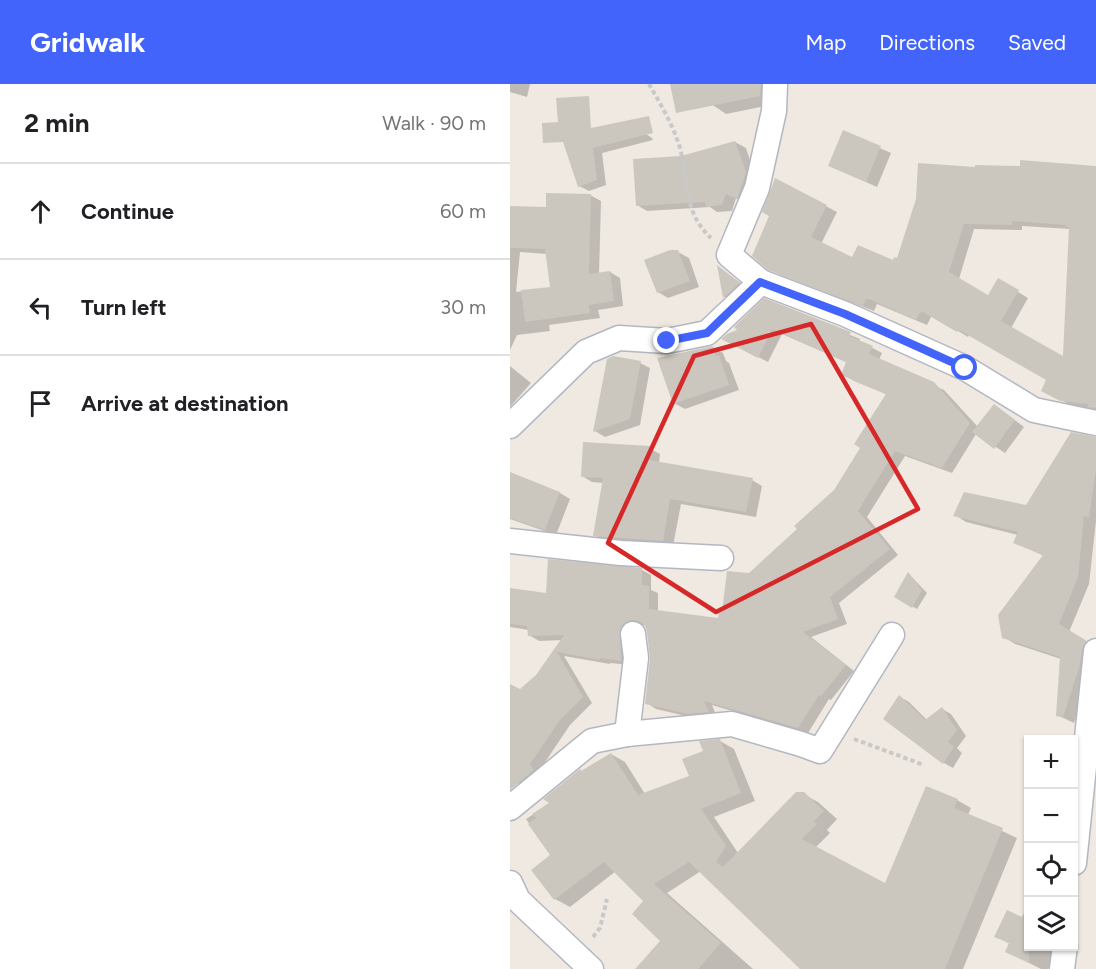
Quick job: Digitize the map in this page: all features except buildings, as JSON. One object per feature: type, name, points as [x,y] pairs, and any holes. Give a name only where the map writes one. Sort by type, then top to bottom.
[{"type":"street","points":[[775,84],[774,111],[757,188],[729,255],[760,282],[845,314],[965,368],[1034,410],[1096,423]]},
{"type":"street","points":[[510,426],[586,352],[619,338],[667,341],[707,333],[760,282]]},
{"type":"street","points":[[510,541],[621,553],[721,558]]},
{"type":"street","points":[[627,734],[636,658],[633,634]]},
{"type":"street","points":[[510,808],[592,741],[627,734],[732,724],[820,751],[892,635]]},
{"type":"street","points":[[1076,843],[1096,651]]},
{"type":"street","points":[[513,900],[583,962]]},
{"type":"street","points":[[1062,969],[1064,951]]},
{"type":"path","points":[[649,84],[662,106],[680,150],[688,203],[706,234],[729,255]]},
{"type":"path","points":[[820,751],[855,738],[924,765]]},
{"type":"path","points":[[583,962],[600,928],[607,899]]},
{"type":"highlighted area","points":[[811,324],[918,509],[716,612],[608,543],[694,356]]},
{"type":"route","points":[[667,341],[707,333],[760,282],[845,314],[965,368]]}]
